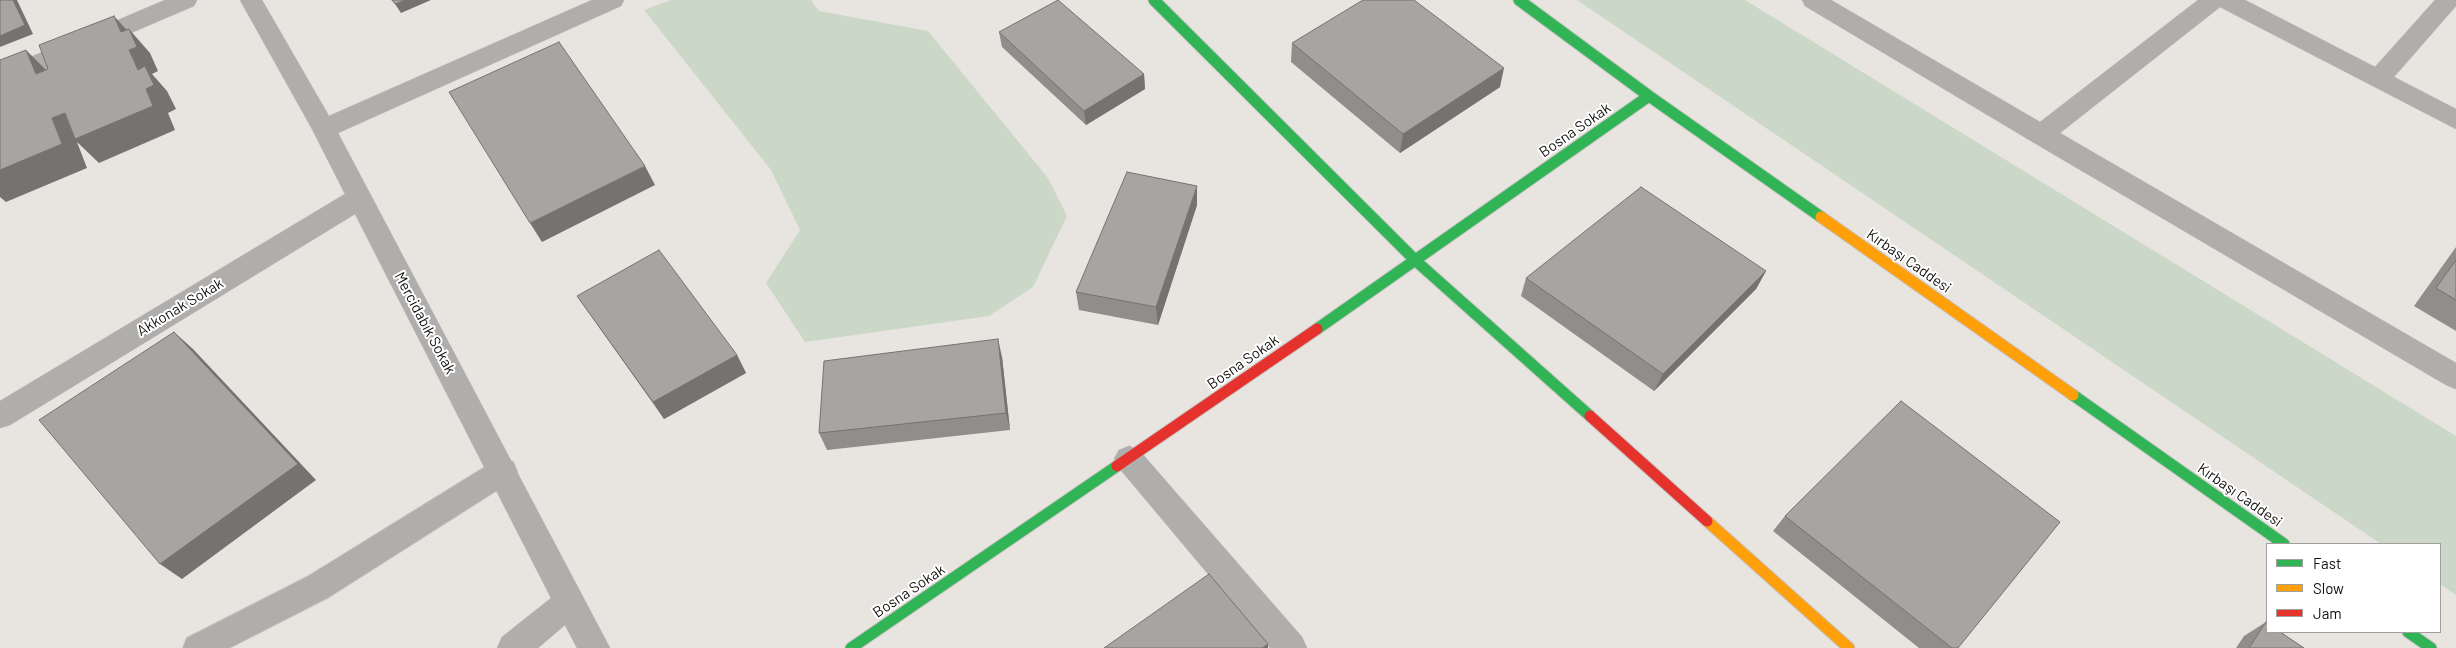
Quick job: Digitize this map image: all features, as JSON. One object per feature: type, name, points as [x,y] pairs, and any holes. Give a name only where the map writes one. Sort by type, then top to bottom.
[{"type":"street","points":[[0,80],[186,0]]},
{"type":"street","name":"Mercidabık Sokak","points":[[251,0],[324,129],[594,648]]},
{"type":"street","points":[[324,129],[613,0]]},
{"type":"street","points":[[1154,0],[1416,261],[1849,648]]},
{"type":"street","name":"Kırbaşı Caddesi","points":[[1519,0],[1649,96],[2283,543]]},
{"type":"street","points":[[1813,0],[2456,377]]},
{"type":"street","points":[[2040,134],[2213,0]]},
{"type":"street","points":[[2226,0],[2456,120]]},
{"type":"street","points":[[2378,79],[2448,0]]},
{"type":"street","name":"Bosna Sokak","points":[[851,648],[1416,261],[1649,96]]},
{"type":"street","name":"Akkonak Sokak","points":[[0,416],[360,198]]},
{"type":"street","points":[[1129,458],[1291,648]]},
{"type":"street","points":[[513,648],[570,602]]},
{"type":"street","points":[[2409,633],[2431,648]]},
{"type":"lane","points":[[198,648],[318,587],[502,471]]},
{"type":"green space","points":[[671,0],[811,0],[819,11],[928,31],[1048,178],[1067,216],[1033,287],[989,316],[805,342],[766,283],[800,230],[771,170],[644,10]]},
{"type":"green space","points":[[1577,0],[1745,0],[2456,436],[2456,595],[2441,585],[2441,543],[2380,543]]},
{"type":"building","points":[[0,0],[13,0],[25,25],[0,36]]},
{"type":"building","points":[[392,0],[406,0],[395,4]]},
{"type":"building","points":[[1058,0],[1144,74],[1084,111],[999,32]]},
{"type":"building","points":[[1363,0],[1414,0],[1504,68],[1403,134],[1292,43]]},
{"type":"building","points":[[114,16],[121,32],[129,29],[137,47],[129,50],[138,70],[145,66],[154,85],[146,89],[153,106],[75,139],[65,113],[52,118],[62,144],[0,170],[0,60],[26,50],[36,74],[48,69],[39,45]]},
{"type":"building","points":[[559,42],[645,166],[530,223],[449,92]]},
{"type":"building","points":[[1127,172],[1197,186],[1156,307],[1076,292]]},
{"type":"building","points":[[1641,187],[1766,271],[1663,374],[1526,278]]},
{"type":"building","points":[[659,250],[737,355],[653,402],[577,296]]},
{"type":"building","points":[[2456,260],[2456,300],[2436,288]]},
{"type":"building","points":[[174,332],[298,464],[160,564],[39,420]]},
{"type":"building","points":[[998,339],[1006,413],[819,433],[824,361]]},
{"type":"building","points":[[1901,401],[2060,522],[1958,648],[1952,648],[1785,516]]},
{"type":"building","points":[[1209,574],[1268,644],[1262,648],[1104,648]]},
{"type":"building","points":[[2266,622],[2266,633],[2282,633],[2304,648],[2249,648]]},
{"type":"traffic: fast","points":[[1154,0],[1416,261],[1590,416]]},
{"type":"traffic: fast","points":[[1519,0],[1649,96],[1821,217]]},
{"type":"traffic: fast","points":[[1317,329],[1649,96]]},
{"type":"traffic: fast","points":[[2073,395],[2283,543]]},
{"type":"traffic: fast","points":[[851,648],[1117,466]]},
{"type":"traffic: fast","points":[[2409,633],[2431,648]]},
{"type":"traffic: slow","points":[[1821,217],[2073,395]]},
{"type":"traffic: slow","points":[[1707,521],[1849,648]]},
{"type":"traffic: jam","points":[[1117,466],[1317,329]]},
{"type":"traffic: jam","points":[[1590,416],[1707,521]]}]
